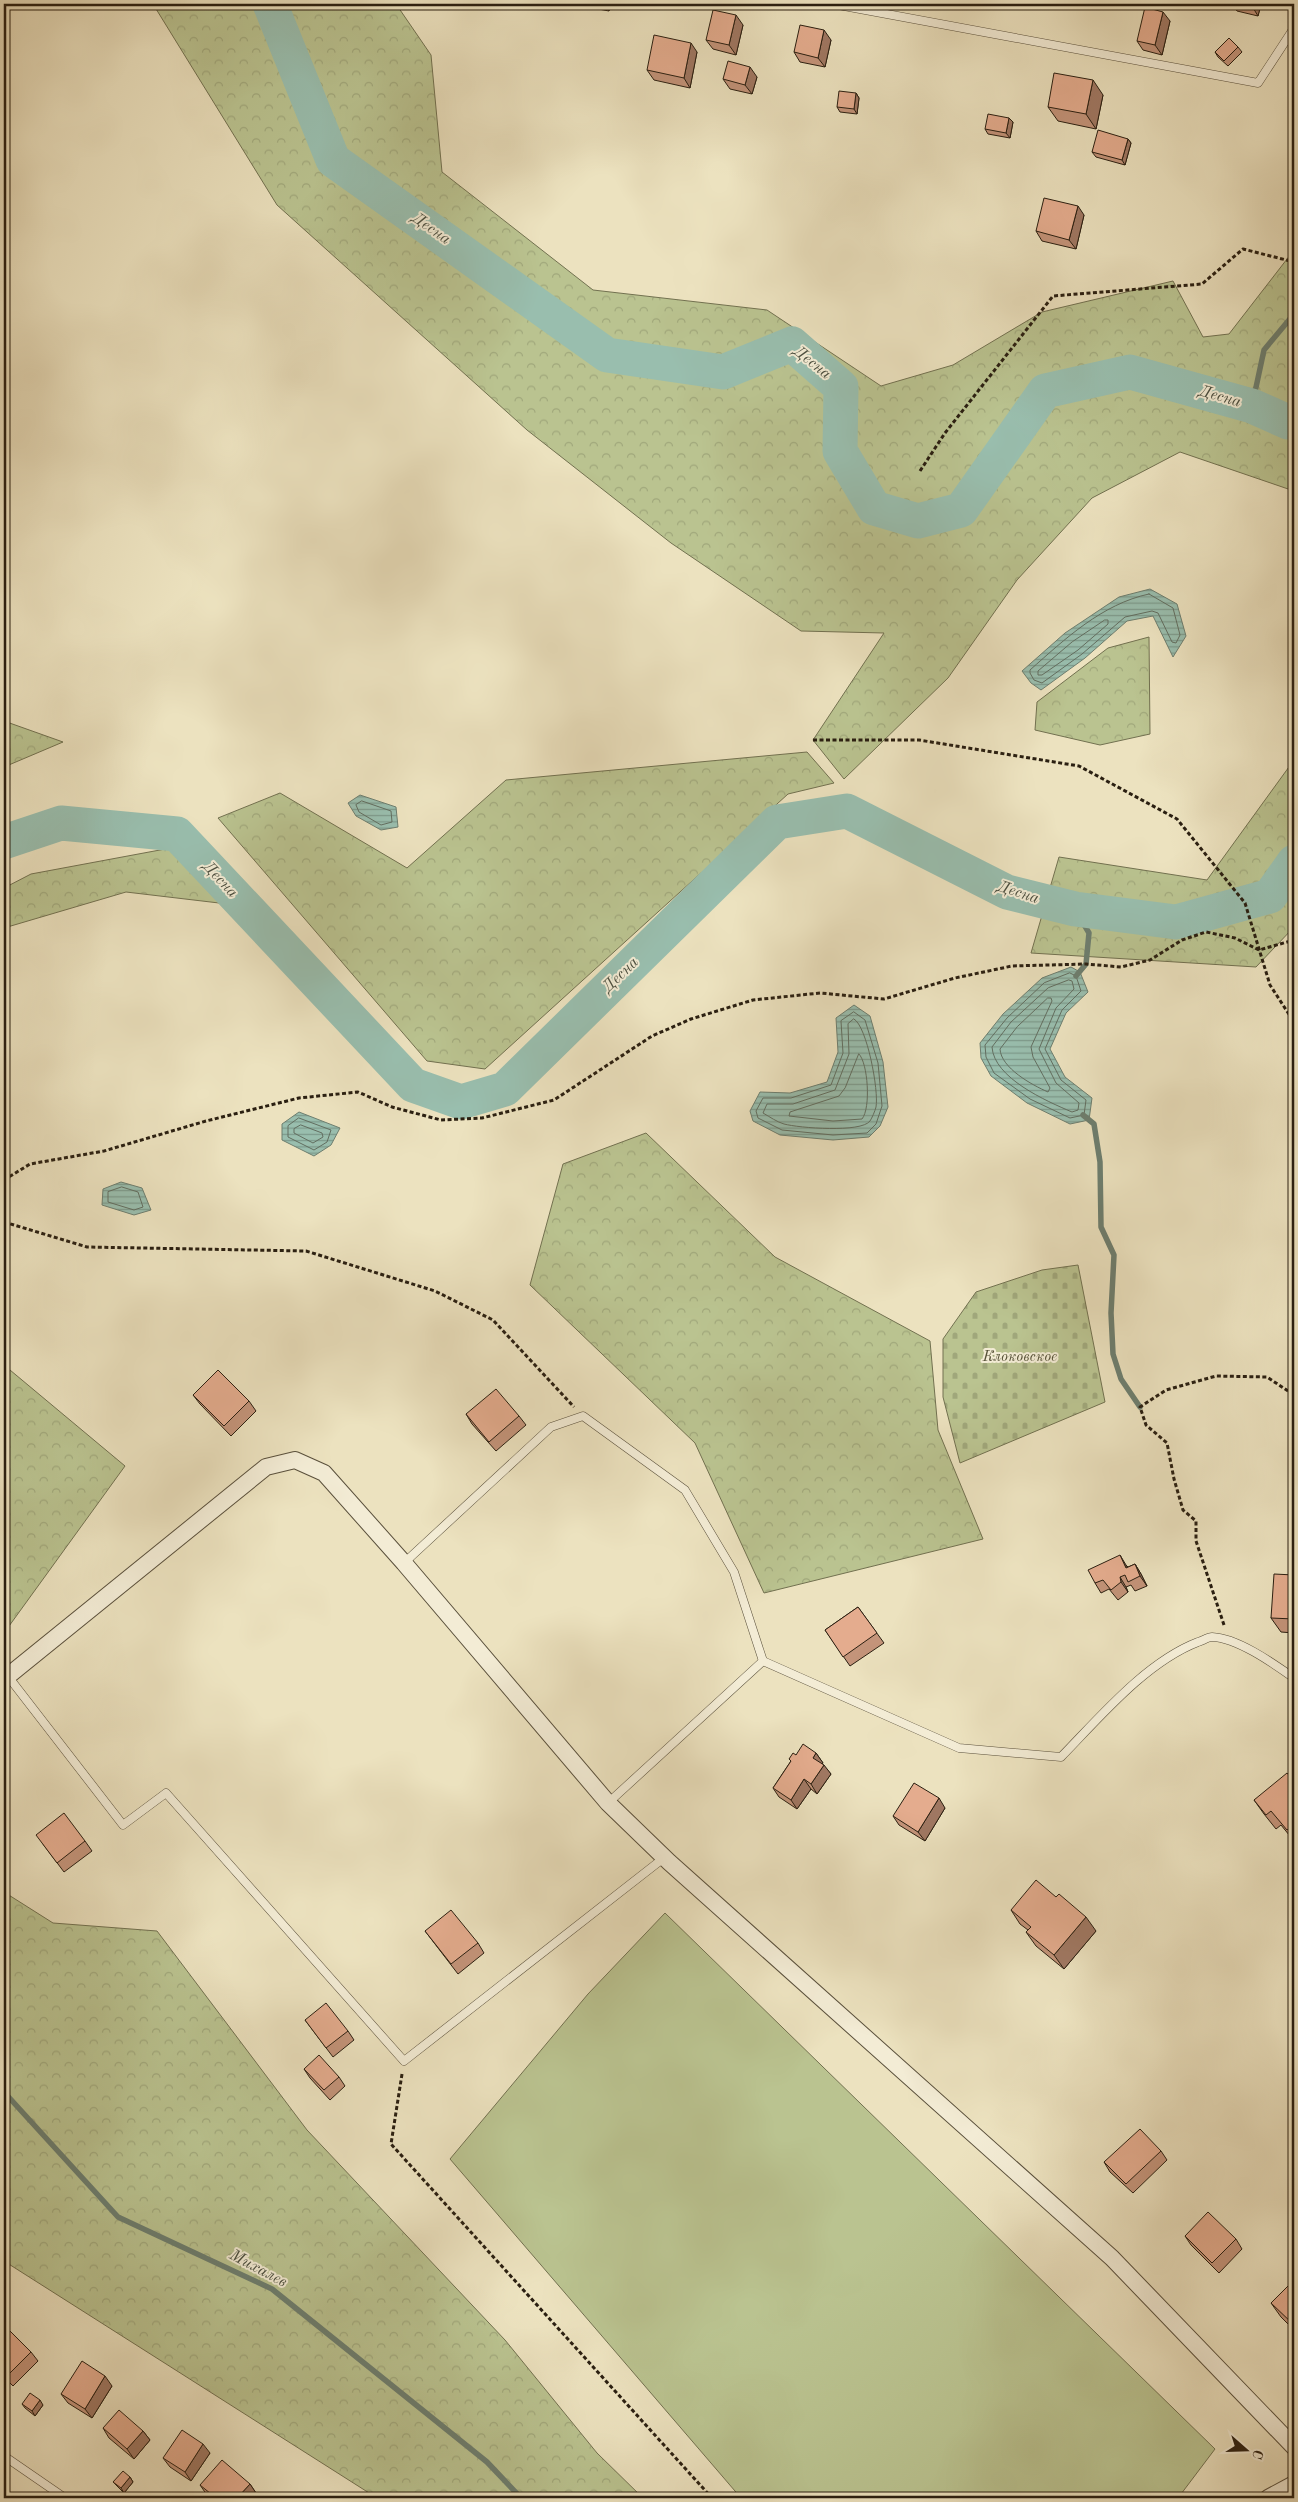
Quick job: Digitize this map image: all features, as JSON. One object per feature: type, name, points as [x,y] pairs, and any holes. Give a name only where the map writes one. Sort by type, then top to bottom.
[{"type":"street","points":[[6,1674],[266,1466],[294,1460],[324,1472],[608,1802],[665,1857],[1112,2258],[1294,2447]]},
{"type":"street","points":[[1268,2498],[1294,2484]]},
{"type":"lane","points":[[833,4],[1258,83],[1294,28]]},
{"type":"lane","points":[[404,1563],[551,1427],[583,1416],[684,1490],[734,1572],[763,1661],[959,1748],[1061,1757],[1154,1667],[1186,1647],[1211,1637],[1234,1643],[1273,1663],[1294,1678]]},
{"type":"lane","points":[[608,1802],[763,1661]]},
{"type":"lane","points":[[6,1674],[123,1825],[166,1792],[404,2061],[665,1857]]},
{"type":"lane","points":[[4,2456],[64,2498]]},
{"type":"path","points":[[920,471],[945,433],[1053,296],[1202,284],[1243,249],[1294,262]]},
{"type":"path","points":[[813,740],[919,740],[1079,766],[1177,819],[1244,903],[1270,985],[1294,1022]]},
{"type":"path","points":[[4,1180],[30,1164],[104,1151],[206,1120],[299,1098],[358,1092],[392,1107],[441,1120],[482,1118],[554,1100],[652,1036],[692,1019],[753,1000],[820,993],[884,999],[955,978],[1012,966],[1086,964],[1121,967],[1150,960],[1182,940],[1206,932],[1234,938],[1259,950],[1294,940]]},
{"type":"path","points":[[4,1222],[87,1247],[306,1251],[435,1291],[493,1320],[583,1416]]},
{"type":"path","points":[[1234,1643],[1222,1622],[1196,1541],[1196,1521],[1184,1510],[1174,1479],[1167,1443],[1146,1426],[1140,1407],[1166,1390],[1216,1376],[1267,1377],[1294,1395]]},
{"type":"path","points":[[404,2061],[391,2144],[712,2498]]},
{"type":"green space","points":[[153,4],[396,4],[431,55],[442,172],[593,290],[767,310],[881,386],[953,365],[1042,312],[1173,281],[1203,337],[1229,334],[1294,250],[1294,491],[1180,452],[1092,498],[1017,580],[948,678],[844,779],[813,740],[884,633],[801,631],[671,543],[527,430],[277,205]]},
{"type":"green space","points":[[1149,637],[1150,734],[1100,745],[1035,730],[1037,702],[1108,648]]},
{"type":"green space","points":[[4,721],[63,742],[4,767]]},
{"type":"green space","points":[[807,752],[834,783],[788,794],[485,1069],[427,1061],[218,818],[280,793],[407,868],[506,780]]},
{"type":"green space","points":[[1294,760],[1294,927],[1256,967],[1031,953],[1059,857],[1207,880]]},
{"type":"green space","points":[[176,847],[219,903],[126,892],[4,928],[4,888],[31,874]]},
{"type":"green space","points":[[646,1133],[775,1257],[930,1341],[938,1430],[983,1539],[764,1593],[695,1443],[530,1285],[563,1164]]},
{"type":"green space","name":"Клоковское","points":[[1078,1265],[1105,1402],[960,1463],[943,1397],[943,1339],[976,1292],[1042,1270]]},
{"type":"green space","points":[[4,1365],[125,1466],[4,1633]]},
{"type":"green space","points":[[4,1892],[53,1923],[157,1931],[307,2130],[505,2340],[597,2453],[643,2498],[377,2498],[4,2261]]},
{"type":"green space","points":[[665,1913],[1215,2449],[1178,2498],[741,2498],[450,2159],[588,1994]]},
{"type":"water","points":[[1150,589],[1177,604],[1186,636],[1173,657],[1153,616],[1127,621],[1085,658],[1041,690],[1031,683],[1022,671],[1065,633],[1119,597]]},
{"type":"water","points":[[360,795],[396,807],[398,827],[381,830],[356,816],[348,803]]},
{"type":"water","points":[[1071,967],[1080,972],[1088,992],[1066,1013],[1050,1049],[1065,1077],[1092,1098],[1089,1120],[1070,1124],[1027,1103],[991,1076],[981,1058],[980,1043],[1003,1014],[1042,978]]},
{"type":"water","points":[[854,1005],[870,1016],[883,1062],[888,1107],[880,1126],[869,1137],[833,1140],[780,1135],[753,1121],[750,1111],[760,1092],[790,1093],[827,1082],[838,1052],[836,1018]]},
{"type":"water","points":[[299,1112],[340,1128],[331,1145],[314,1156],[282,1140],[282,1124]]},
{"type":"water","points":[[121,1182],[142,1188],[151,1210],[134,1215],[102,1205],[103,1189]]},
{"type":"building","points":[[1145,7],[1163,12],[1155,45],[1137,41]]},
{"type":"building","points":[[713,10],[736,15],[729,45],[706,40]]},
{"type":"building","points":[[800,25],[824,30],[818,58],[794,52]]},
{"type":"building","points":[[654,35],[691,43],[684,78],[647,70]]},
{"type":"building","points":[[1229,38],[1238,47],[1224,61],[1215,52]]},
{"type":"building","points":[[728,61],[750,67],[745,85],[723,79]]},
{"type":"building","points":[[1054,73],[1093,80],[1086,114],[1048,107]]},
{"type":"building","points":[[839,91],[856,93],[854,109],[837,107]]},
{"type":"building","points":[[988,114],[1009,118],[1006,133],[985,129]]},
{"type":"building","points":[[1098,130],[1128,139],[1122,160],[1092,152]]},
{"type":"building","points":[[1044,198],[1078,206],[1069,240],[1036,231]]},
{"type":"building","points":[[218,1370],[249,1401],[224,1426],[193,1395]]},
{"type":"building","points":[[496,1389],[519,1416],[489,1442],[466,1414]]},
{"type":"building","points":[[1120,1555],[1126,1568],[1135,1564],[1140,1576],[1128,1582],[1125,1575],[1120,1577],[1121,1582],[1111,1590],[1103,1580],[1095,1583],[1088,1570]]},
{"type":"building","points":[[1274,1574],[1294,1575],[1294,1619],[1271,1618]]},
{"type":"building","points":[[858,1607],[877,1633],[843,1657],[825,1630]]},
{"type":"building","points":[[803,1744],[816,1753],[813,1758],[824,1765],[811,1784],[804,1779],[791,1800],[773,1788],[791,1761],[789,1759],[793,1753],[796,1755]]},
{"type":"building","points":[[1287,1773],[1294,1781],[1294,1824],[1287,1830],[1271,1811],[1266,1815],[1254,1800]]},
{"type":"building","points":[[914,1783],[939,1798],[918,1832],[893,1816]]},
{"type":"building","points":[[64,1813],[85,1841],[57,1863],[36,1835]]},
{"type":"building","points":[[1036,1880],[1056,1897],[1059,1894],[1086,1917],[1054,1955],[1026,1932],[1031,1927],[1011,1910]]},
{"type":"building","points":[[451,1910],[478,1943],[451,1964],[425,1931]]},
{"type":"building","points":[[326,2003],[348,2031],[326,2048],[305,2020]]},
{"type":"building","points":[[319,2055],[339,2077],[324,2090],[304,2069]]},
{"type":"building","points":[[1140,2129],[1161,2151],[1126,2184],[1104,2162]]},
{"type":"building","points":[[1208,2212],[1236,2239],[1212,2263],[1185,2236]]},
{"type":"building","points":[[1294,2280],[1294,2325],[1271,2303]]},
{"type":"building","points":[[8,2329],[31,2352],[7,2376],[4,2374],[4,2333]]},
{"type":"building","points":[[82,2361],[105,2376],[85,2409],[61,2394]]},
{"type":"building","points":[[30,2393],[40,2400],[32,2411],[22,2404]]},
{"type":"building","points":[[119,2410],[143,2431],[127,2449],[103,2428]]},
{"type":"building","points":[[182,2430],[203,2444],[185,2472],[163,2458]]},
{"type":"building","points":[[222,2460],[250,2484],[237,2498],[216,2498],[200,2485]]},
{"type":"building","points":[[123,2471],[130,2477],[121,2488],[113,2482]]},
{"type":"waterway","name":"Десна","points":[[270,4],[333,160],[607,355],[723,372],[792,344],[841,387],[840,451],[874,508],[918,521],[961,510],[1045,391],[1130,372],[1252,406],[1288,422],[1294,422]]},
{"type":"waterway","points":[[1252,406],[1264,350],[1294,314]]},
{"type":"waterway","name":"Десна","points":[[4,842],[61,823],[177,834],[413,1085],[461,1102],[505,1089],[777,822],[847,811],[1007,892],[1075,909],[1176,922],[1270,896],[1294,862]]},
{"type":"waterway","points":[[1075,909],[1089,933],[1086,964],[1076,976]]},
{"type":"waterway","points":[[1083,1115],[1094,1124],[1100,1162],[1101,1227],[1114,1255],[1111,1313],[1113,1354],[1121,1379],[1140,1407]]},
{"type":"waterway","name":"Михалев","points":[[4,2092],[118,2217],[272,2289],[487,2462],[521,2498]]}]
